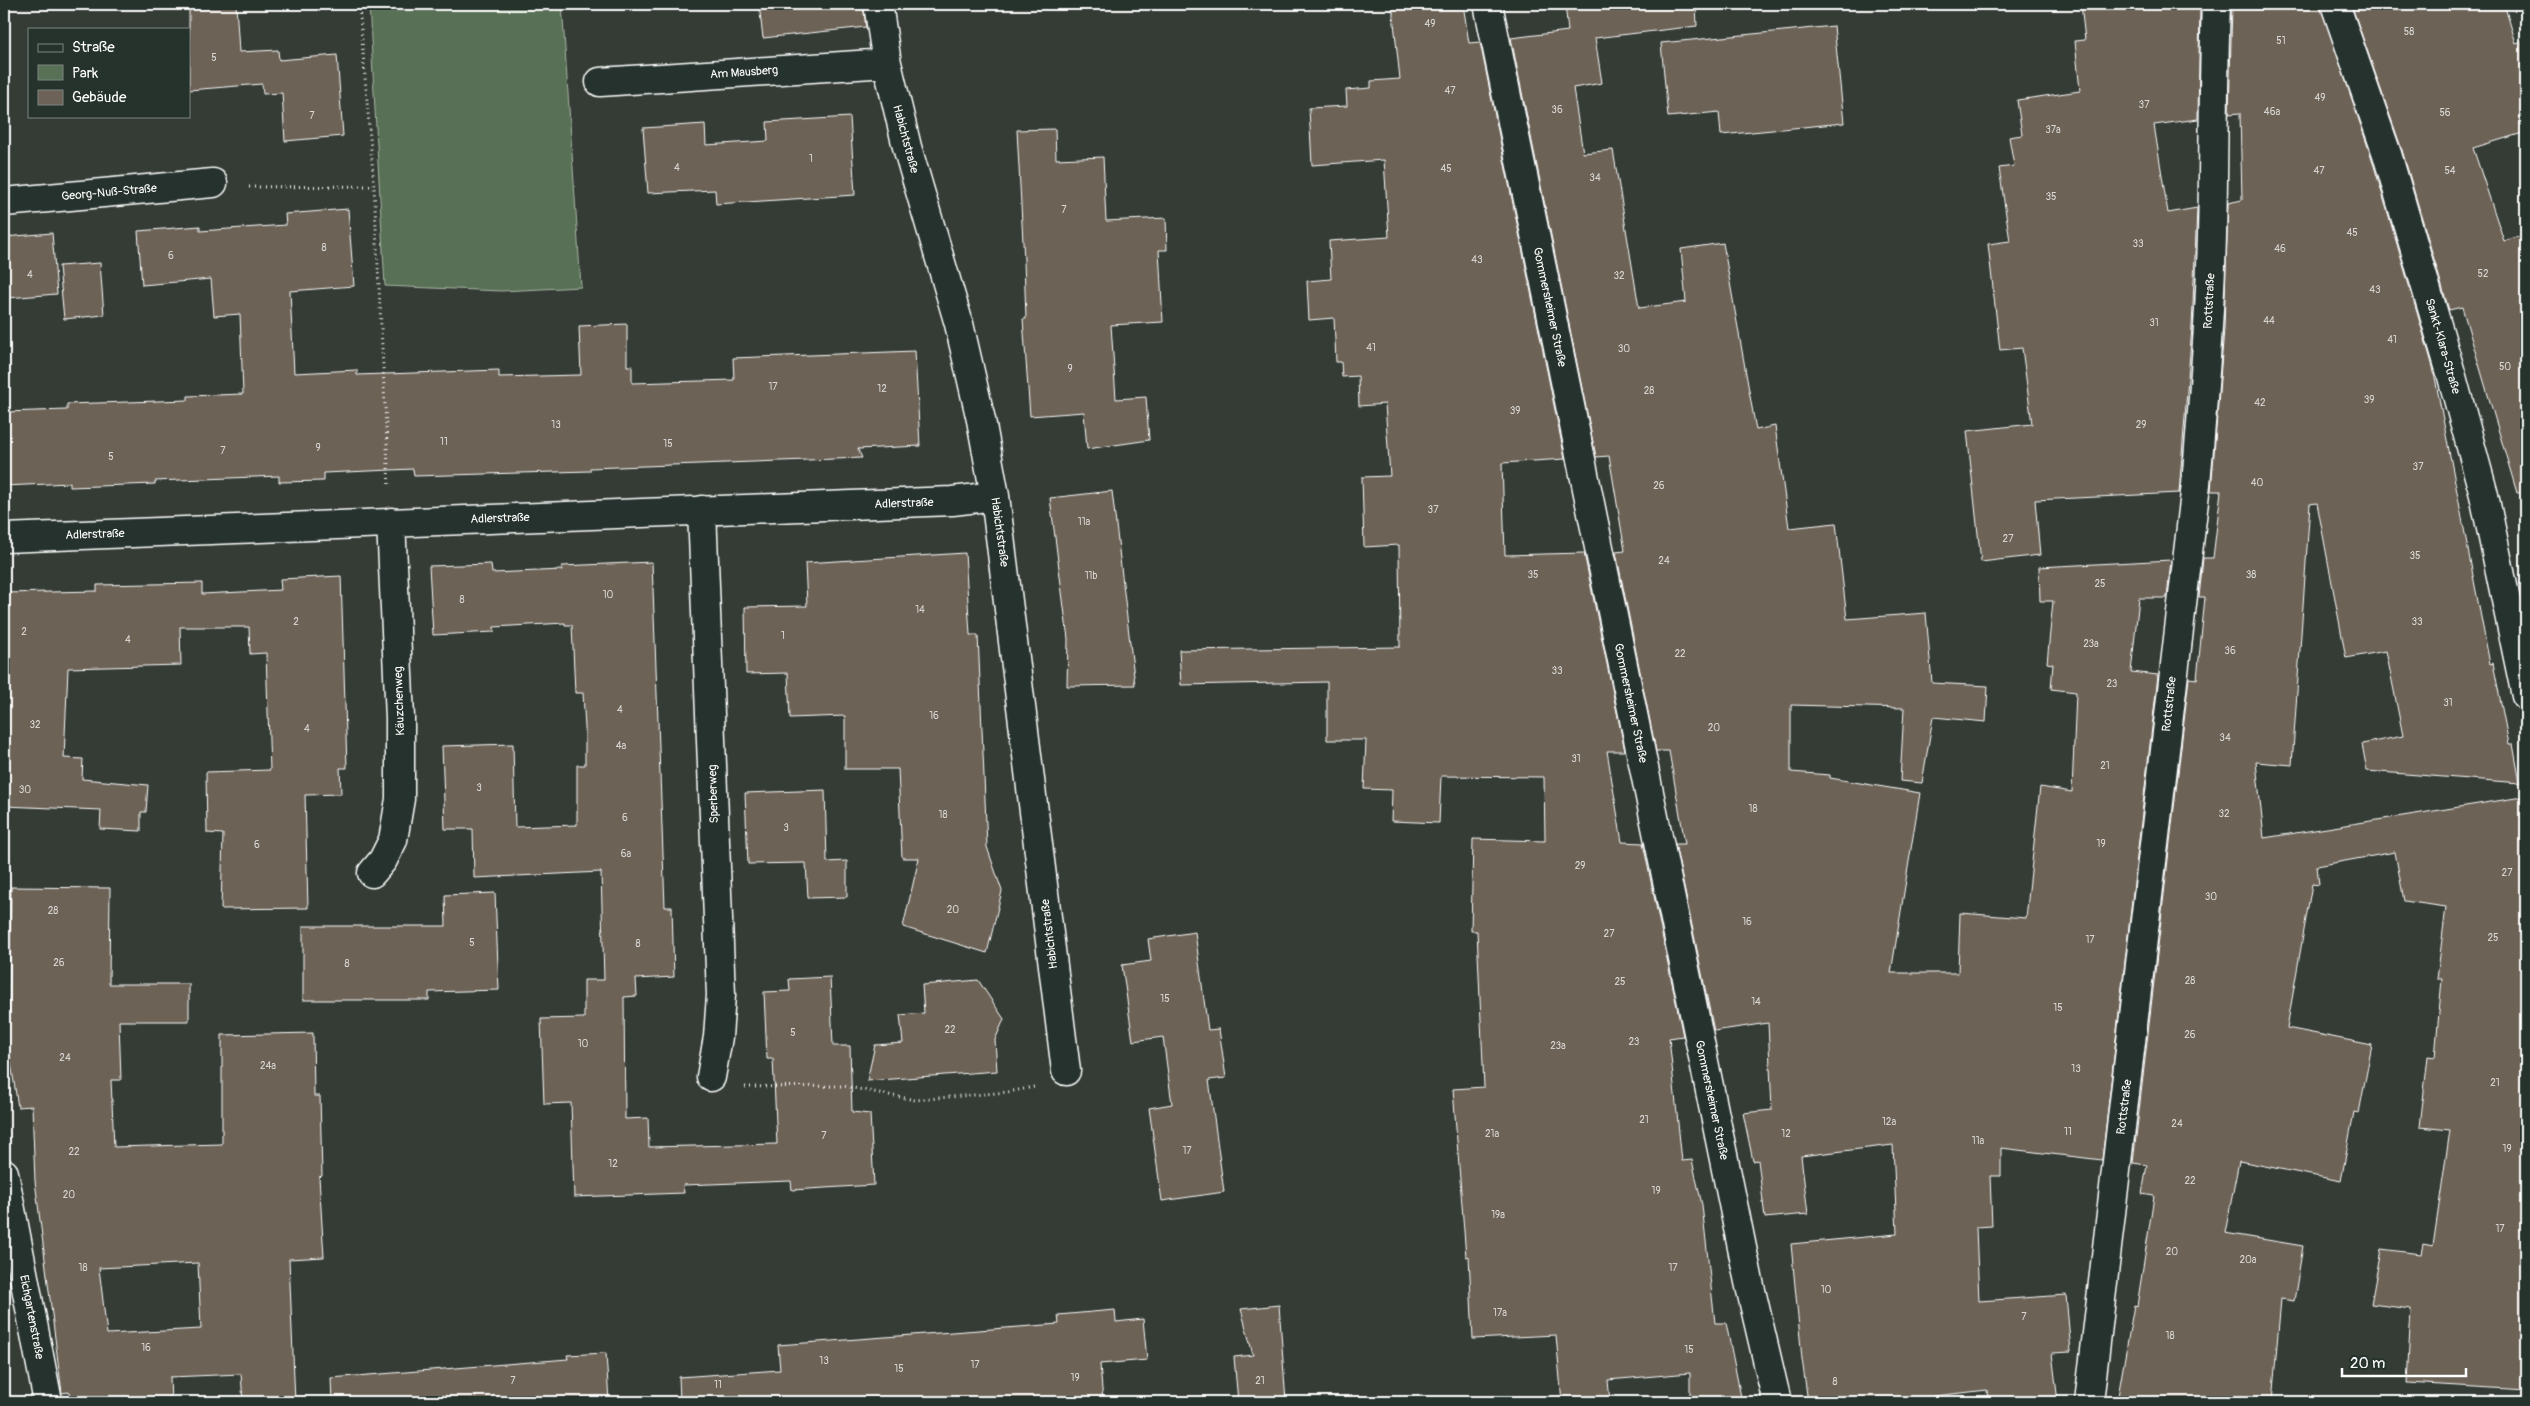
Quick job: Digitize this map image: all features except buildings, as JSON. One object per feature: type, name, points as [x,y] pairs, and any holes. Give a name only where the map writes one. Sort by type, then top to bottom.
[{"type":"street","name":"Habichtstraße","points":[[878,4],[887,63],[907,147],[960,324],[982,420],[995,496],[1066,1071]]},
{"type":"street","name":"Gommersheimer Straße","points":[[1488,4],[1749,1282],[1777,1402]]},
{"type":"street","name":"Rottstraße","points":[[2089,1402],[2196,484],[2206,364],[2212,235],[2216,4]]},
{"type":"street","name":"Sankt-Klara-Straße","points":[[2335,4],[2387,154],[2452,373],[2484,496],[2526,696]]},
{"type":"street","name":"Am Mausberg","points":[[600,82],[887,63]]},
{"type":"street","name":"Georg-Nuß-Straße","points":[[4,202],[214,183]]},
{"type":"street","name":"Adlerstraße","points":[[4,538],[952,501],[995,496]]},
{"type":"street","name":"Sperberweg","points":[[702,510],[721,995],[718,1037],[711,1077]]},
{"type":"street","name":"Käuzchenweg","points":[[372,873],[383,860],[393,840],[400,799],[400,718],[391,522]]},
{"type":"street","name":"Eichgartenstraße","points":[[4,1173],[48,1402]]},
{"type":"path","points":[[359,4],[374,186],[391,522]]},
{"type":"path","points":[[214,183],[249,188],[374,186]]},
{"type":"path","points":[[711,1077],[741,1086],[843,1086],[915,1100],[1008,1092],[1035,1086],[1066,1071]]},
{"type":"green space","points":[[369,4],[562,4],[581,287],[501,291],[385,286]]}]
